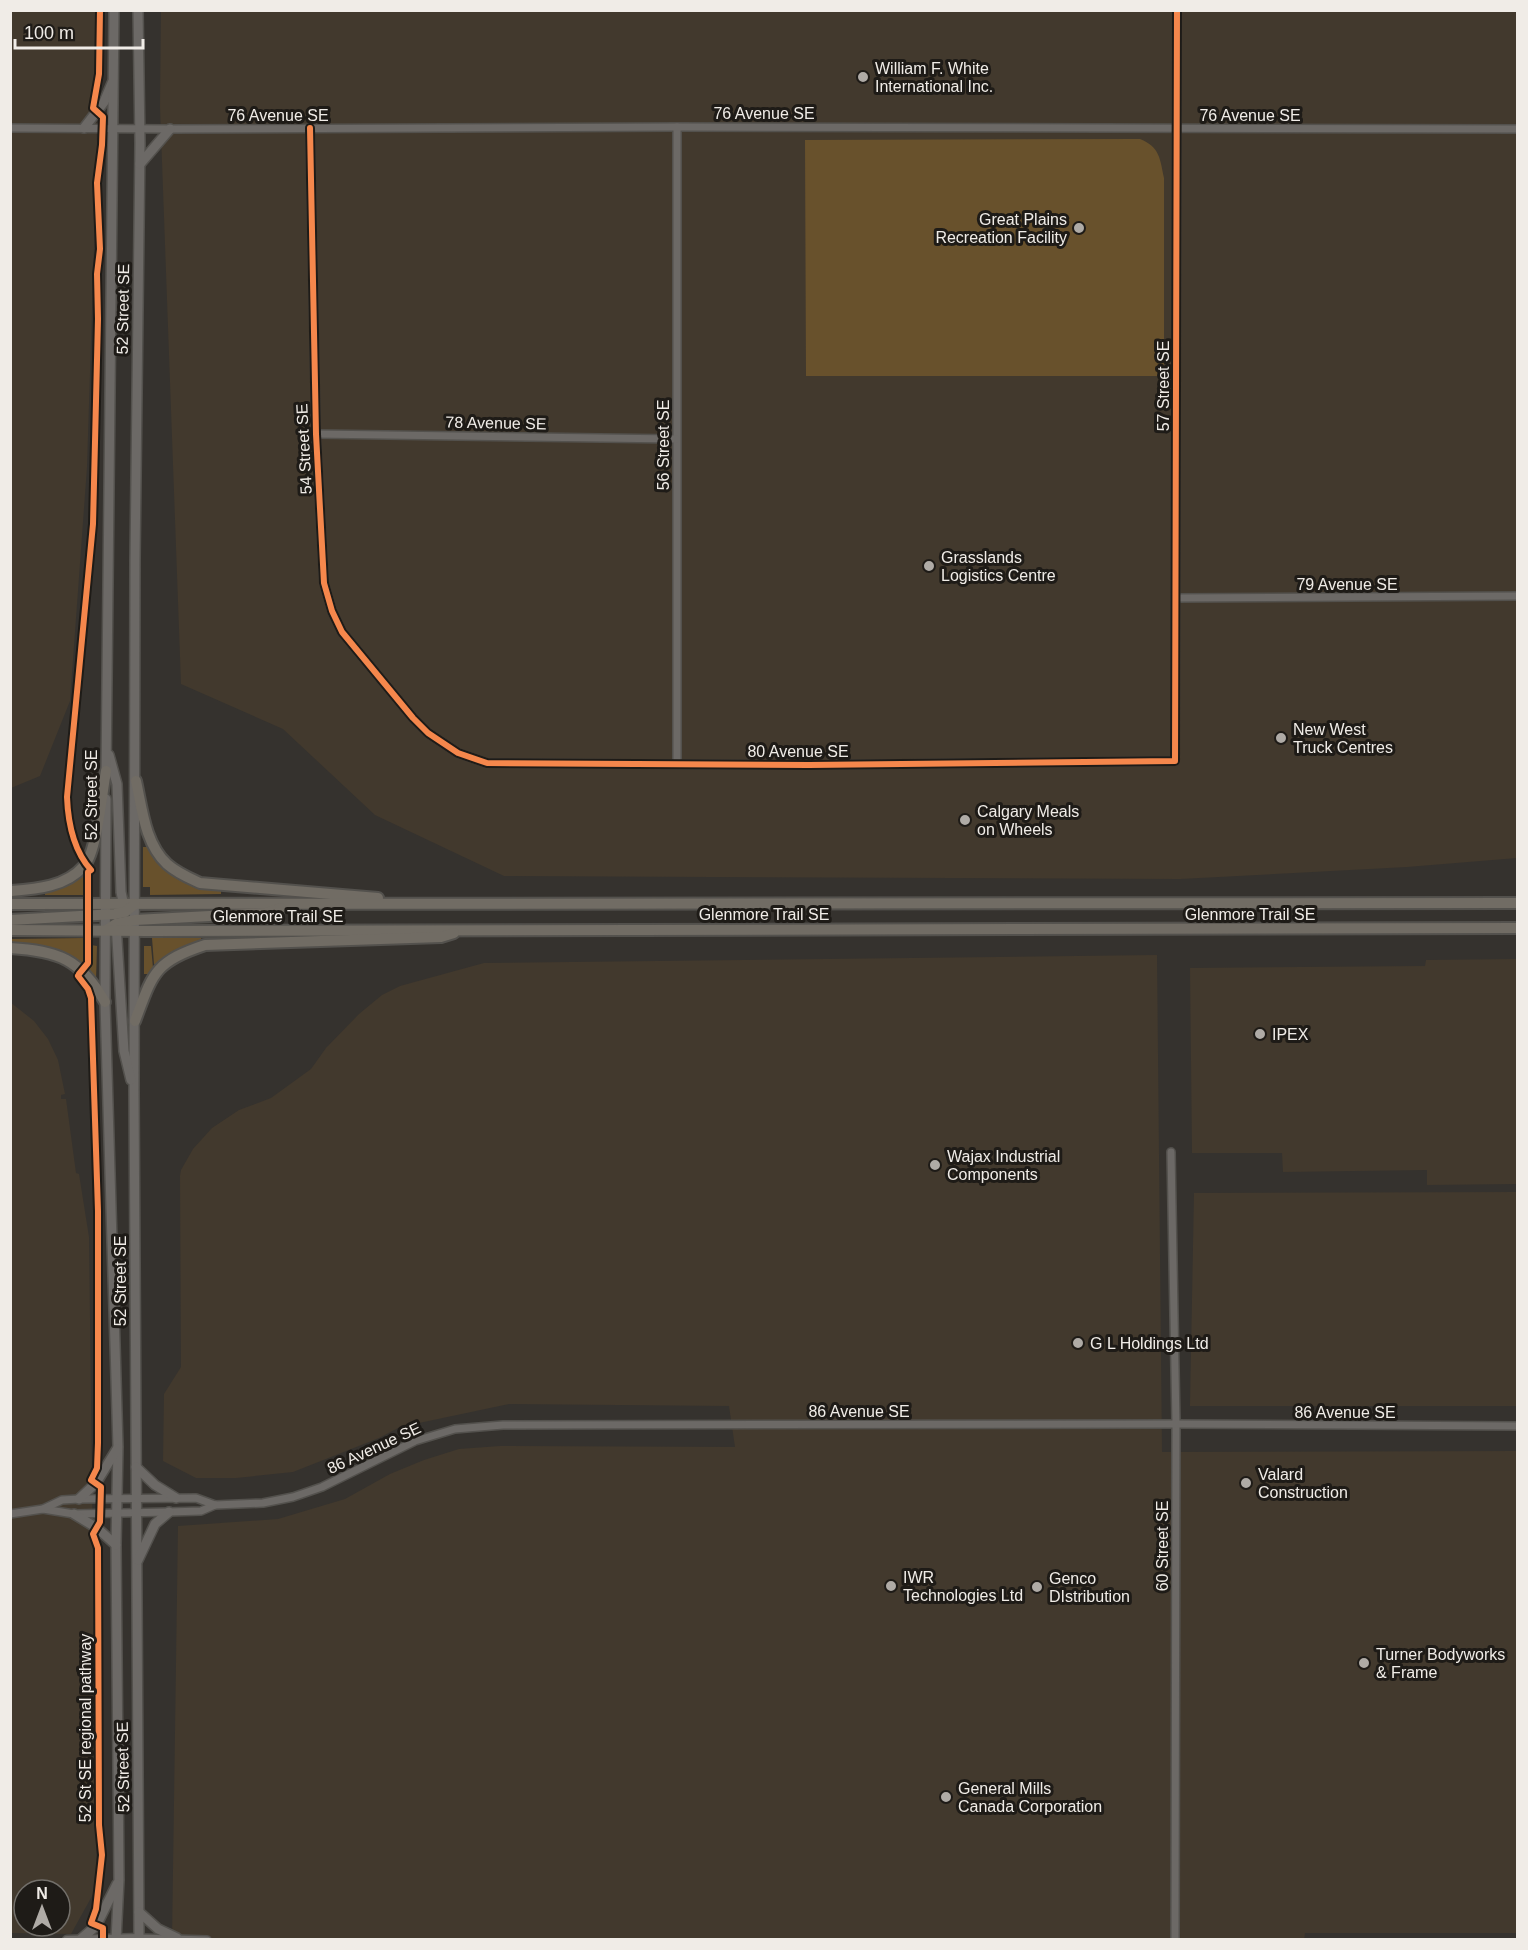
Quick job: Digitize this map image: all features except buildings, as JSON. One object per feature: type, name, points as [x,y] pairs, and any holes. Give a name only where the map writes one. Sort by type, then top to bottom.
[{"type":"main road","name":"52 Street SE","points":[[114,10],[106,771],[120,918],[135,1021],[139,1939]]},
{"type":"main road","name":"52 Street SE","points":[[120,918],[135,904],[140,164],[138,10]]},
{"type":"main road","points":[[84,128],[104,102],[114,78]]},
{"type":"main road","points":[[140,164],[170,129]]},
{"type":"main road","points":[[106,744],[117,784],[124,1051],[134,1091]]},
{"type":"main road","points":[[10,891],[38,889],[57,884],[72,877],[86,865],[93,846],[106,771]]},
{"type":"main road","points":[[136,781],[148,832],[155,850],[177,872],[200,883],[379,898],[402,904]]},
{"type":"main road","name":"Glenmore Trail SE","points":[[10,930],[105,930],[135,904],[1518,903]]},
{"type":"main road","name":"Glenmore Trail SE","points":[[10,904],[120,918],[464,929],[1518,928]]},
{"type":"main road","points":[[10,920],[266,913],[290,905]]},
{"type":"main road","points":[[135,1021],[148,986],[157,970],[171,958],[205,945],[441,937],[464,929]]},
{"type":"main road","name":"52 Street SE","points":[[105,930],[105,1002],[118,1447],[119,1880],[116,1939]]},
{"type":"main road","points":[[10,948],[31,949],[69,960],[94,983],[105,1002]]},
{"type":"main road","points":[[79,1499],[96,1484],[118,1447]]},
{"type":"main road","points":[[136,1467],[155,1485],[176,1498]]},
{"type":"main road","points":[[136,1564],[155,1524],[169,1512]]},
{"type":"main road","points":[[74,1514],[97,1528],[117,1545]]},
{"type":"main road","points":[[81,1939],[96,1926],[119,1880]]},
{"type":"main road","points":[[139,1912],[158,1929],[177,1938]]},
{"type":"street","name":"57 Street SE","points":[[1175,761],[1177,10]]},
{"type":"street","name":"56 Street SE","points":[[677,127],[677,764]]},
{"type":"street","name":"76 Avenue SE","points":[[10,128],[1518,129]]},
{"type":"street","name":"54 Street SE","points":[[310,128],[316,434],[324,583],[332,611],[342,632],[428,733]]},
{"type":"street","name":"78 Avenue SE","points":[[316,434],[676,440]]},
{"type":"street","name":"79 Avenue SE","points":[[1176,598],[1518,596]]},
{"type":"street","name":"80 Avenue SE","points":[[428,733],[459,753],[487,762],[818,765],[1175,761]]},
{"type":"street","name":"60 Street SE","points":[[1171,1152],[1176,1424],[1175,1940]]},
{"type":"street","name":"86 Avenue SE","points":[[43,1509],[74,1514],[136,1513],[201,1511],[215,1505],[263,1503],[322,1487],[415,1440],[455,1429],[503,1425],[1518,1426]]},
{"type":"street","name":"86 Avenue SE","points":[[10,1514],[43,1509],[62,1500],[79,1499],[196,1498],[215,1505]]},
{"type":"street","points":[[67,1940],[177,1938],[207,1940]]},
{"type":"shaded area","points":[[11,11],[95,11],[97,152],[87,467],[70,701],[40,776],[11,788]]},
{"type":"shaded area","points":[[161,11],[1517,11],[1517,858],[1407,867],[1180,879],[504,876],[375,815],[283,729],[181,684],[160,107]]},
{"type":"shaded area","points":[[1140,139],[1155,150],[1160,159],[1164,178],[1164,376],[806,376],[805,140]]},
{"type":"shaded area","points":[[143,847],[147,847],[161,865],[178,878],[199,886],[221,890],[221,894],[150,895],[150,887],[143,887]]},
{"type":"shaded area","points":[[86,872],[85,895],[45,895],[45,891],[68,884]]},
{"type":"shaded area","points":[[85,938],[86,962],[82,965],[27,944],[11,943],[11,939]]},
{"type":"shaded area","points":[[152,938],[201,938],[202,942],[173,952],[156,965],[154,964]]},
{"type":"shaded area","points":[[91,945],[97,946],[96,981],[87,969],[91,963]]},
{"type":"shaded area","points":[[144,946],[151,946],[153,968],[148,974],[144,974]]},
{"type":"shaded area","points":[[1157,955],[1162,1452],[1517,1451],[1517,1933],[1305,1933],[1304,1940],[172,1939],[178,1526],[278,1519],[345,1499],[390,1474],[459,1449],[500,1446],[735,1447],[729,1406],[509,1404],[400,1427],[379,1438],[293,1472],[236,1478],[196,1478],[163,1461],[164,1394],[181,1367],[180,1176],[193,1149],[212,1128],[239,1110],[271,1098],[311,1069],[326,1048],[359,1014],[382,995],[400,986],[484,963]]},
{"type":"shaded area","points":[[1517,959],[1517,1184],[1427,1185],[1427,1170],[1283,1172],[1282,1153],[1192,1153],[1190,968],[1425,966],[1426,960]]},
{"type":"shaded area","points":[[10,1002],[34,1021],[48,1039],[58,1060],[65,1094],[61,1095],[61,1099],[66,1099],[76,1173],[79,1174],[89,1237],[97,1887],[72,1932],[72,1878],[12,1878],[12,1933]]},
{"type":"shaded area","points":[[1517,1192],[1517,1406],[1190,1406],[1194,1193]]},
{"type":"cycle path","points":[[79,974],[88,963],[88,872],[91,870],[80,854],[73,836],[67,797],[93,524],[97,274],[100,249],[97,183],[103,117],[93,108],[99,74],[100,10]]},
{"type":"cycle path","points":[[310,128],[316,434],[324,583],[332,611],[342,632],[428,733],[458,753],[487,763],[809,765],[1175,761],[1177,10]]},
{"type":"cycle path","name":"52 St SE regional pathway","points":[[78,976],[88,989],[91,998],[98,1211],[98,1443],[97,1468],[91,1480],[101,1487],[100,1522],[93,1534],[98,1548],[99,1825],[102,1855],[96,1909],[91,1923],[103,1928],[103,1940]]},
{"type":"place","name":"William F. White International Inc.","points":[[863,77]]},
{"type":"place","name":"Great Plains Recreation Facility","points":[[1079,228]]},
{"type":"place","name":"Grasslands Logistics Centre","points":[[929,566]]},
{"type":"place","name":"New West Truck Centres","points":[[1281,738]]},
{"type":"place","name":"Calgary Meals on Wheels","points":[[965,820]]},
{"type":"place","name":"IPEX","points":[[1260,1034]]},
{"type":"place","name":"Wajax Industrial Components","points":[[935,1165]]},
{"type":"place","name":"G L Holdings Ltd","points":[[1078,1343]]},
{"type":"place","name":"Valard Construction","points":[[1246,1483]]},
{"type":"place","name":"IWR Technologies Ltd","points":[[891,1586]]},
{"type":"place","name":"Genco DIstribution","points":[[1037,1587]]},
{"type":"place","name":"Turner Bodyworks & Frame","points":[[1364,1663]]},
{"type":"place","name":"General Mills Canada Corporation","points":[[946,1797]]}]
